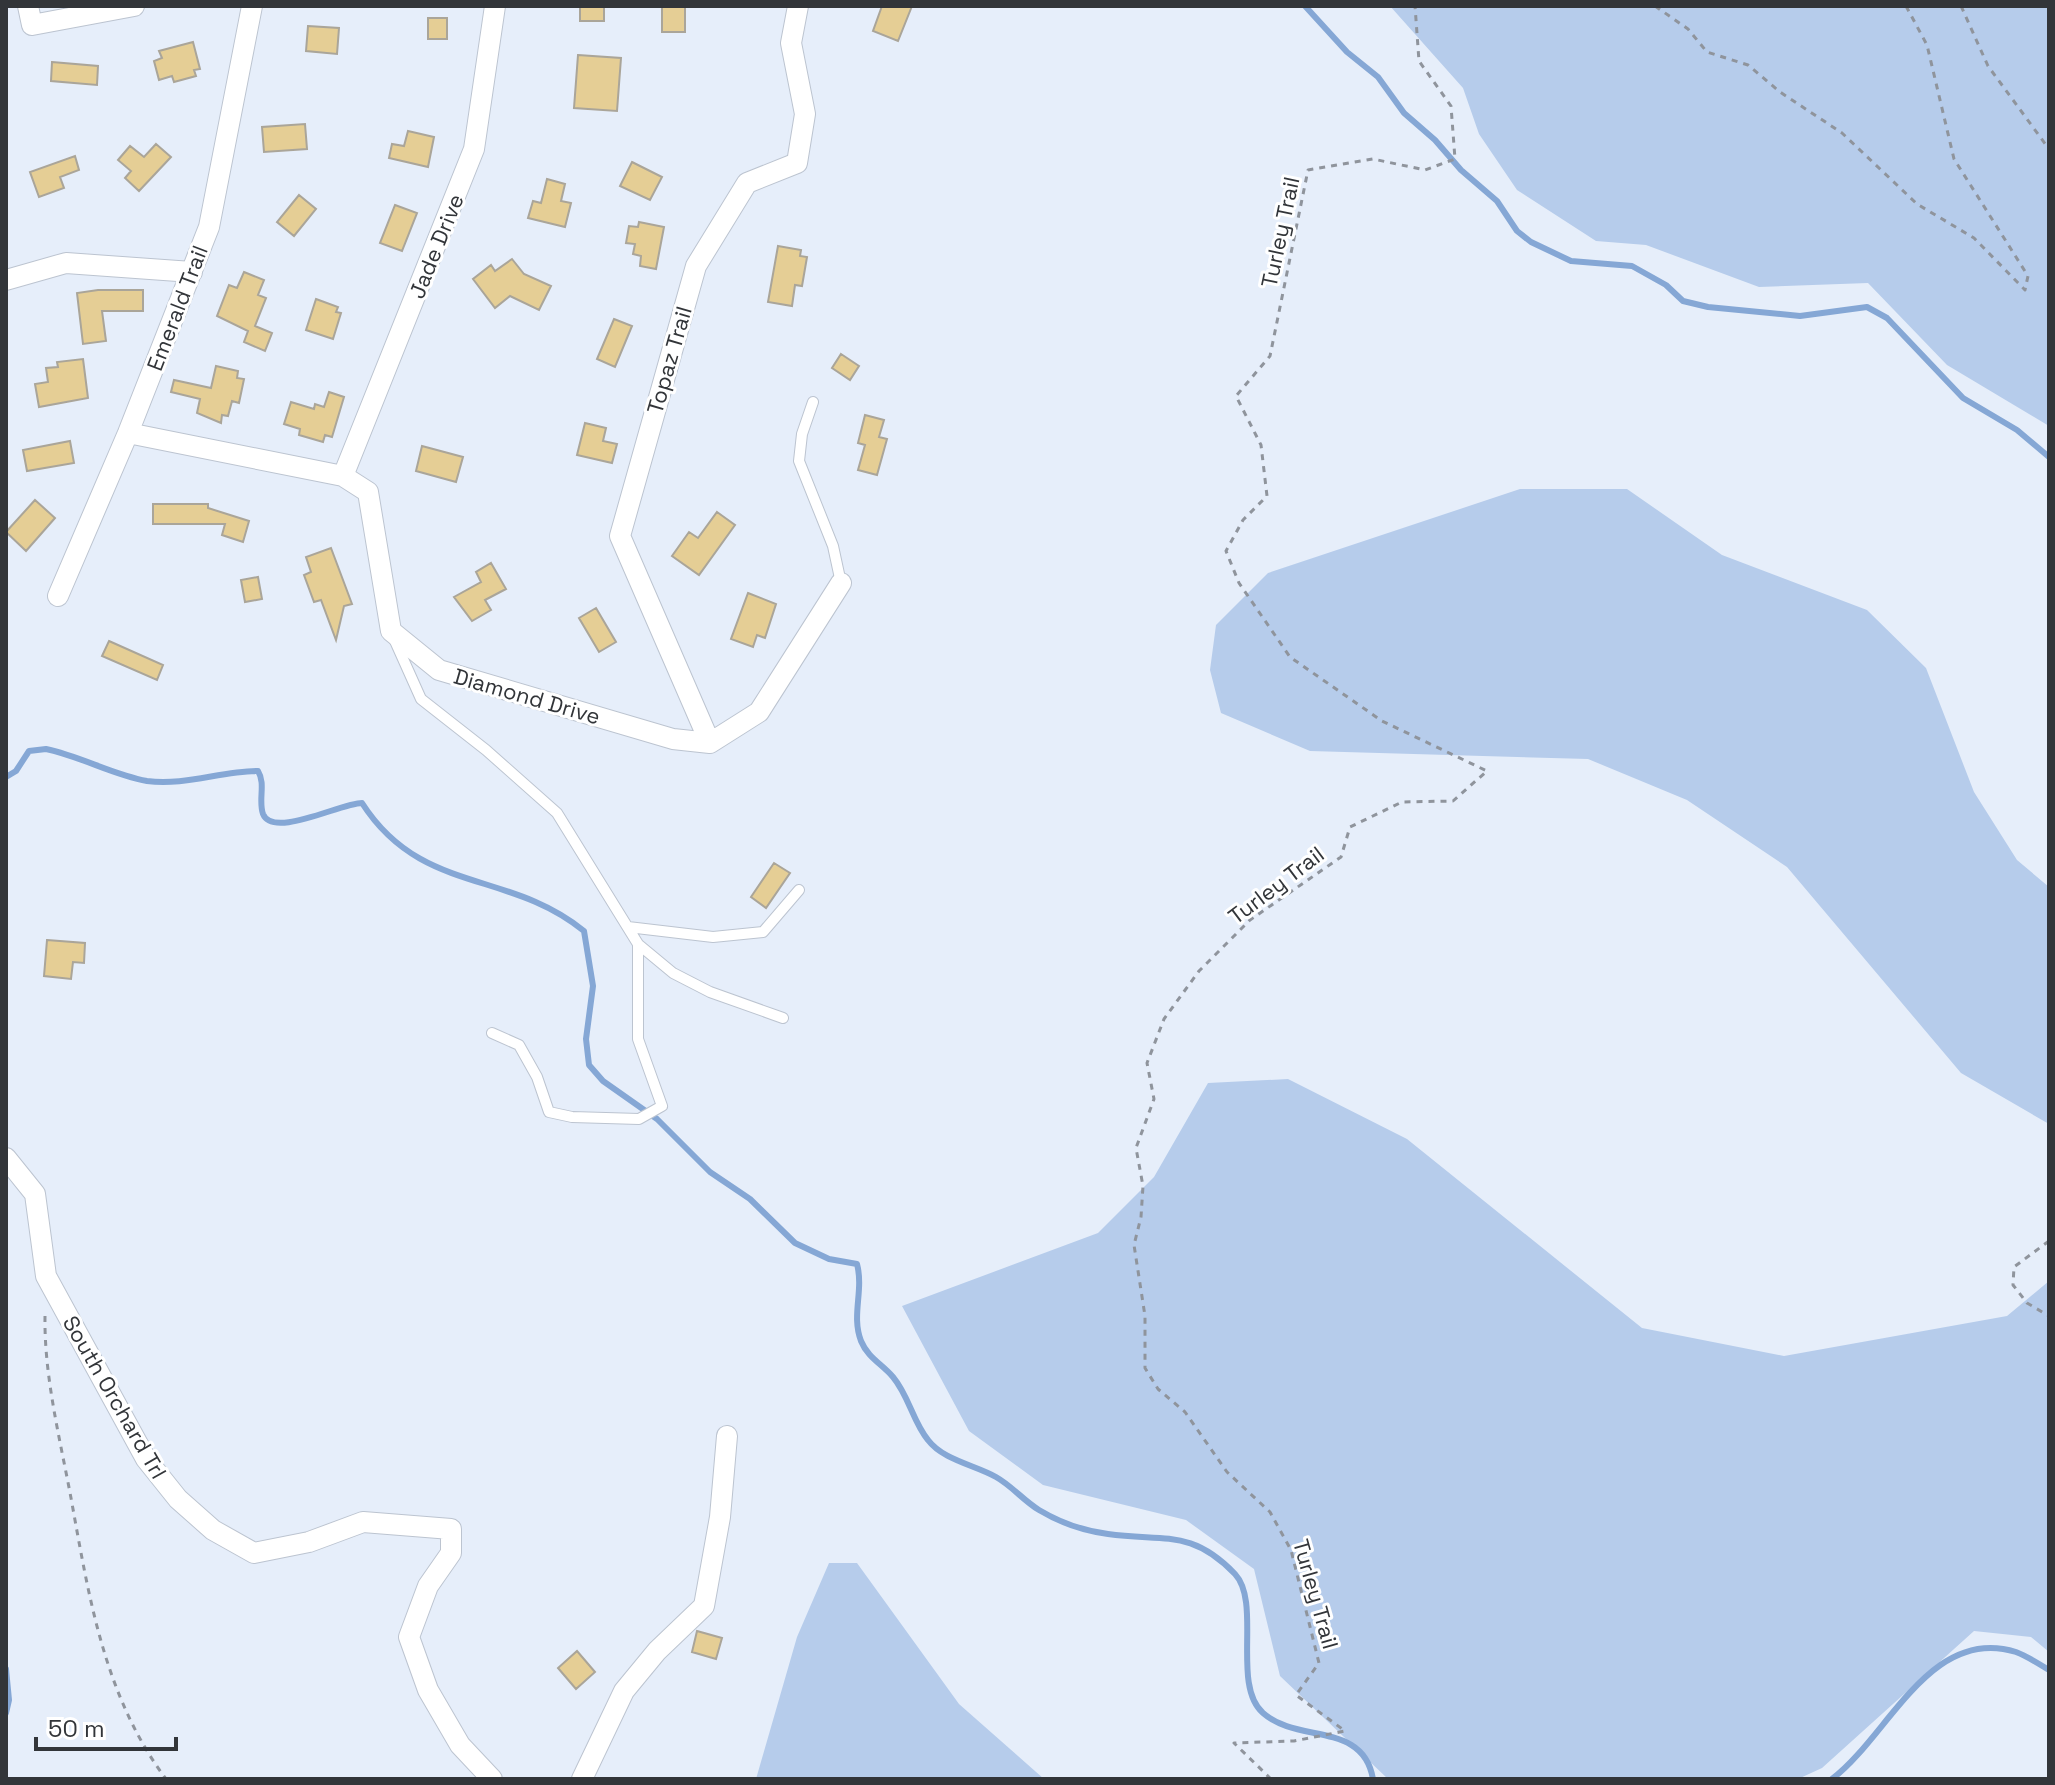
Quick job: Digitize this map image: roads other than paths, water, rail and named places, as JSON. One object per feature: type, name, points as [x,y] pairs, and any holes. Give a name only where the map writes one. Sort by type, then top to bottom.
[{"type":"street","points":[[28,6],[32,25],[134,6]]},
{"type":"street","name":"Emerald Trail","points":[[58,596],[128,433],[209,227],[252,6]]},
{"type":"street","name":"Jade Drive","points":[[343,476],[474,149],[495,6]]},
{"type":"street","name":"Topaz Trail","points":[[710,743],[620,536],[696,266],[747,183],[797,163],[805,114],[791,43],[798,6]]},
{"type":"street","points":[[6,280],[66,263],[192,272]]},
{"type":"street","points":[[128,433],[343,476],[368,492],[391,631]]},
{"type":"street","points":[[710,743],[759,712],[841,583]]},
{"type":"street","name":"Diamond Drive","points":[[391,631],[439,670],[673,739],[710,743]]},
{"type":"street","name":"South Orchard Trl","points":[[6,1158],[35,1194],[44,1238],[46,1276],[146,1459],[178,1499],[213,1530],[254,1553],[309,1542],[363,1522],[451,1529],[451,1553],[428,1586],[409,1637],[428,1690],[460,1745],[492,1779]]},
{"type":"street","points":[[582,1779],[624,1691],[657,1651],[704,1606],[720,1517],[727,1436]]},
{"type":"lane","points":[[813,402],[802,434],[799,461],[833,546],[841,583]]},
{"type":"lane","points":[[391,631],[421,699],[486,750],[557,813],[638,944],[673,973],[710,992],[783,1018]]},
{"type":"lane","points":[[628,927],[713,937],[763,932],[799,890]]},
{"type":"lane","points":[[492,1033],[519,1045],[537,1077],[549,1112],[572,1117],[639,1119],[662,1106],[638,1039],[638,944]]},
{"type":"waterway","points":[[1305,6],[1347,52],[1378,77],[1404,113],[1497,201],[1517,231],[1531,242],[1571,261],[1632,266],[1666,285],[1683,301],[1708,307],[1800,316],[1867,307],[1887,318],[1963,398],[2017,430],[2049,457]]},
{"type":"waterway","points":[[6,777],[16,771],[29,751],[46,749],[147,781],[175,782],[258,771],[263,814],[269,821],[293,822],[362,803],[385,832],[411,853],[438,868],[555,911],[584,931],[593,986],[586,1039],[589,1065],[603,1081],[657,1119],[710,1172],[750,1199],[795,1243],[829,1259],[857,1264],[857,1322],[861,1341],[867,1352],[898,1384],[918,1425],[934,1447],[996,1477],[1034,1506],[1064,1522],[1090,1531],[1190,1543],[1219,1559],[1243,1587],[1249,1684],[1254,1700],[1263,1713],[1277,1722],[1343,1741],[1357,1749],[1367,1761],[1373,1779]]},
{"type":"waterway","points":[[1832,1779],[1913,1690],[1935,1669],[1959,1655],[1986,1648],[2016,1652],[2049,1670]]},
{"type":"waterway","points":[[6,1669],[9,1700],[6,1713]]}]
